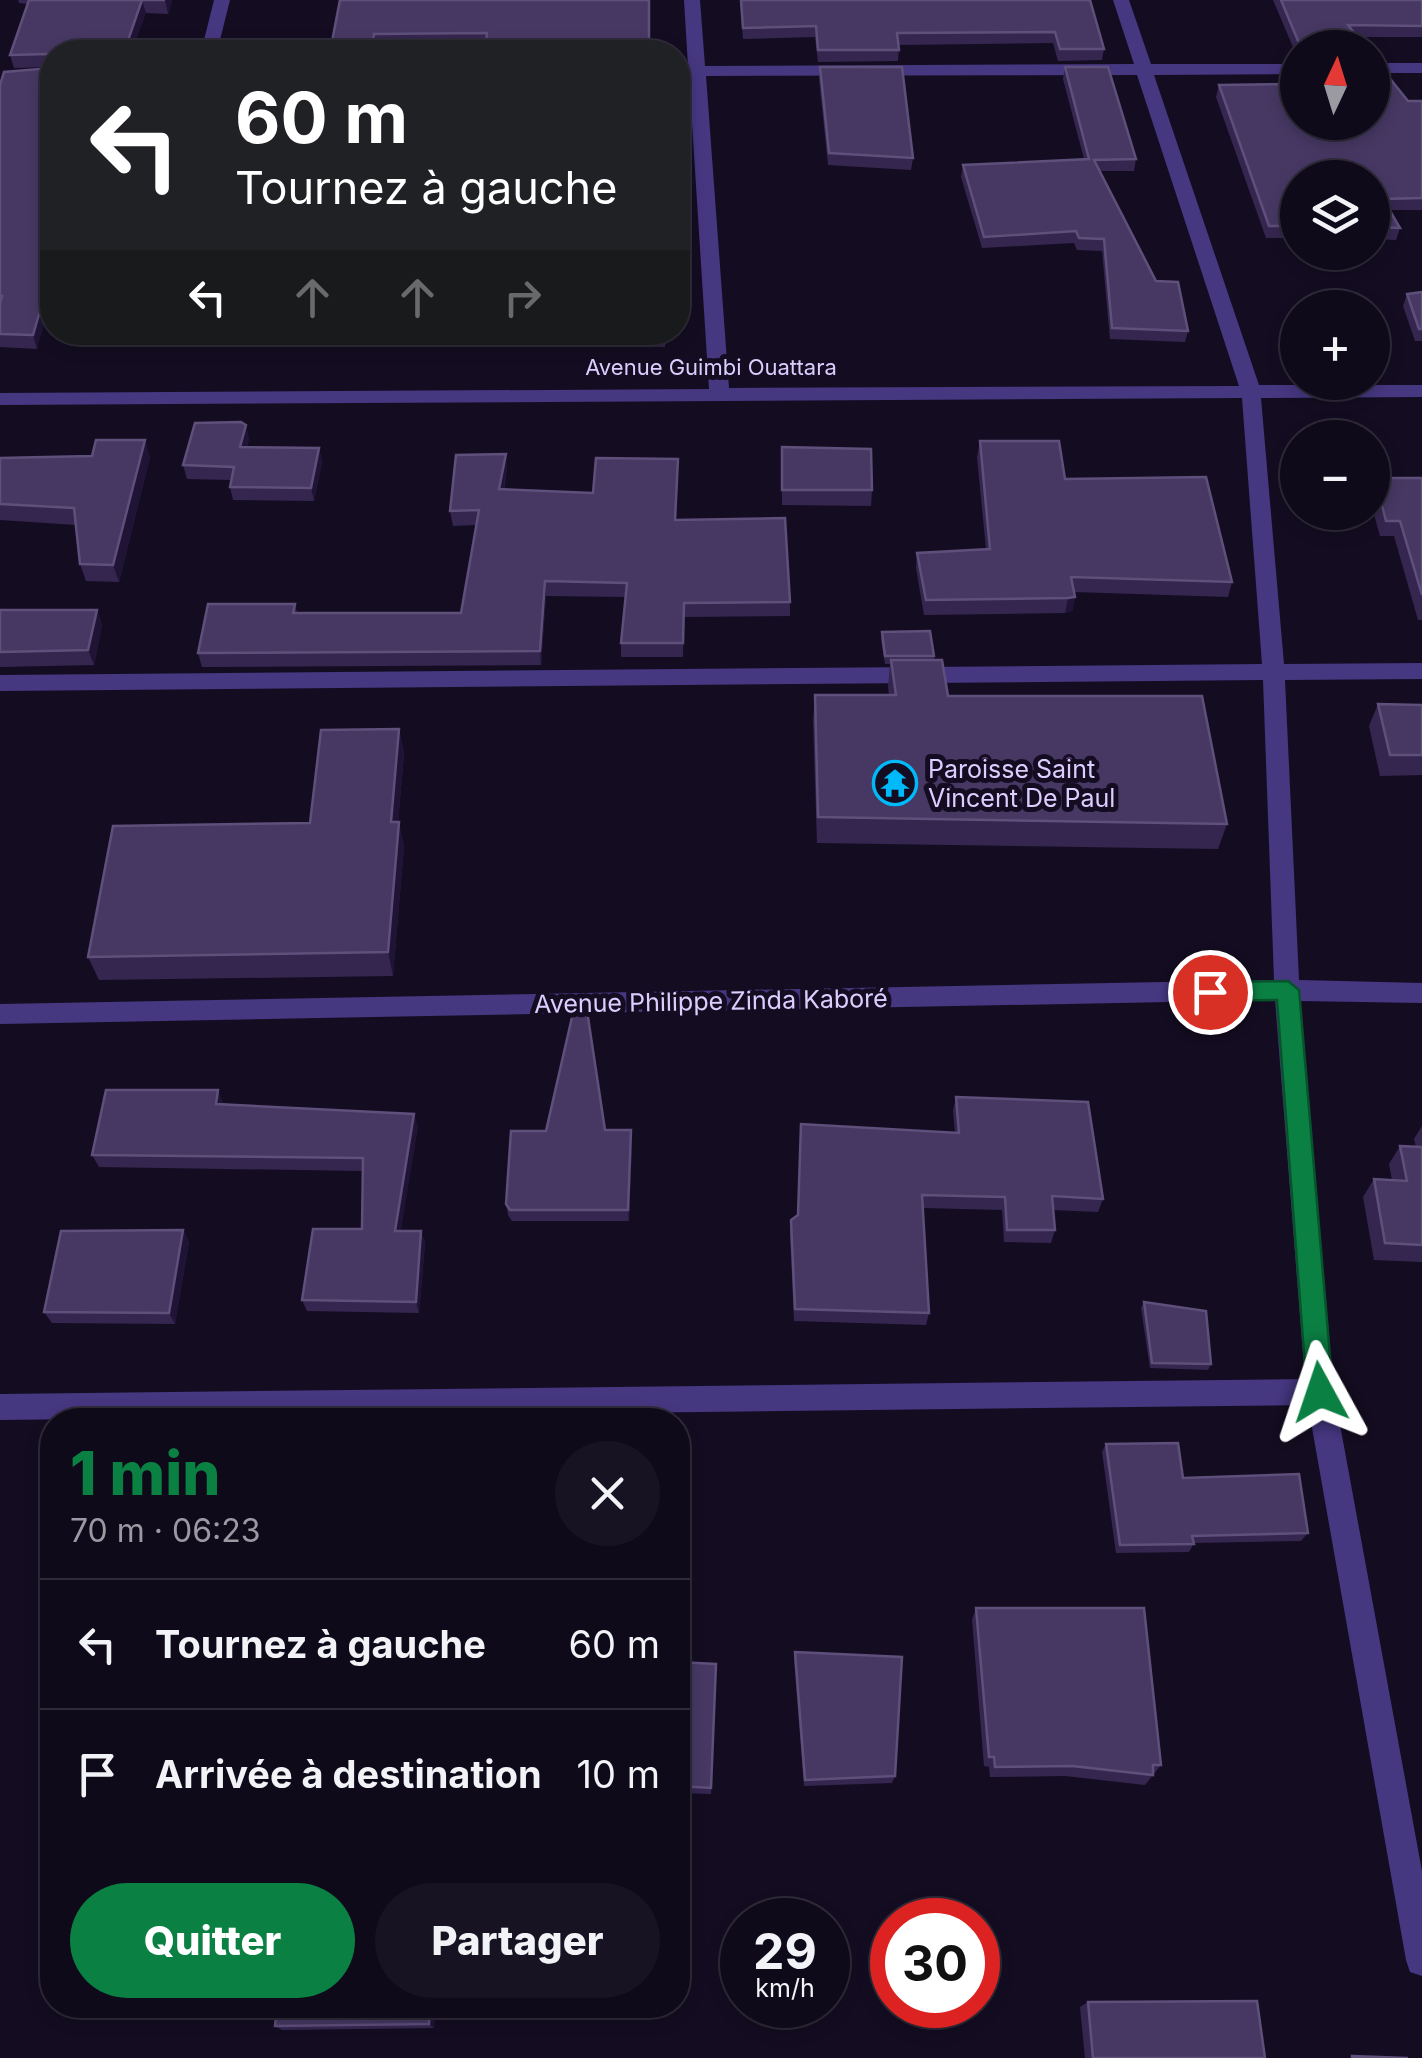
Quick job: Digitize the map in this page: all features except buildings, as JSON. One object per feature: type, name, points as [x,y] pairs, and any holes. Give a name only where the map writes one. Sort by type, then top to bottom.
[{"type":"street","points":[[212,40],[222,0]]},
{"type":"street","points":[[689,40],[692,0]]},
{"type":"street","points":[[1121,0],[1148,70],[1251,391],[1274,672],[1288,990],[1320,1392],[1422,1960]]},
{"type":"street","points":[[1390,68],[1422,68]]},
{"type":"street","points":[[690,71],[1280,69]]},
{"type":"street","points":[[690,100],[720,392]]},
{"type":"street","name":"Avenue Guimbi Ouattara","points":[[0,399],[1422,391]]},
{"type":"street","points":[[0,683],[1422,671]]},
{"type":"street","name":"Avenue Philippe Zinda Kaboré","points":[[0,1014],[1288,990],[1422,992]]},
{"type":"street","points":[[0,1407],[1320,1392]]},
{"type":"place","name":"Paroisse Saint Vincent De Paul","points":[[895,783]]},
{"type":"route","points":[[1210,992],[1288,990],[1320,1392]]}]
